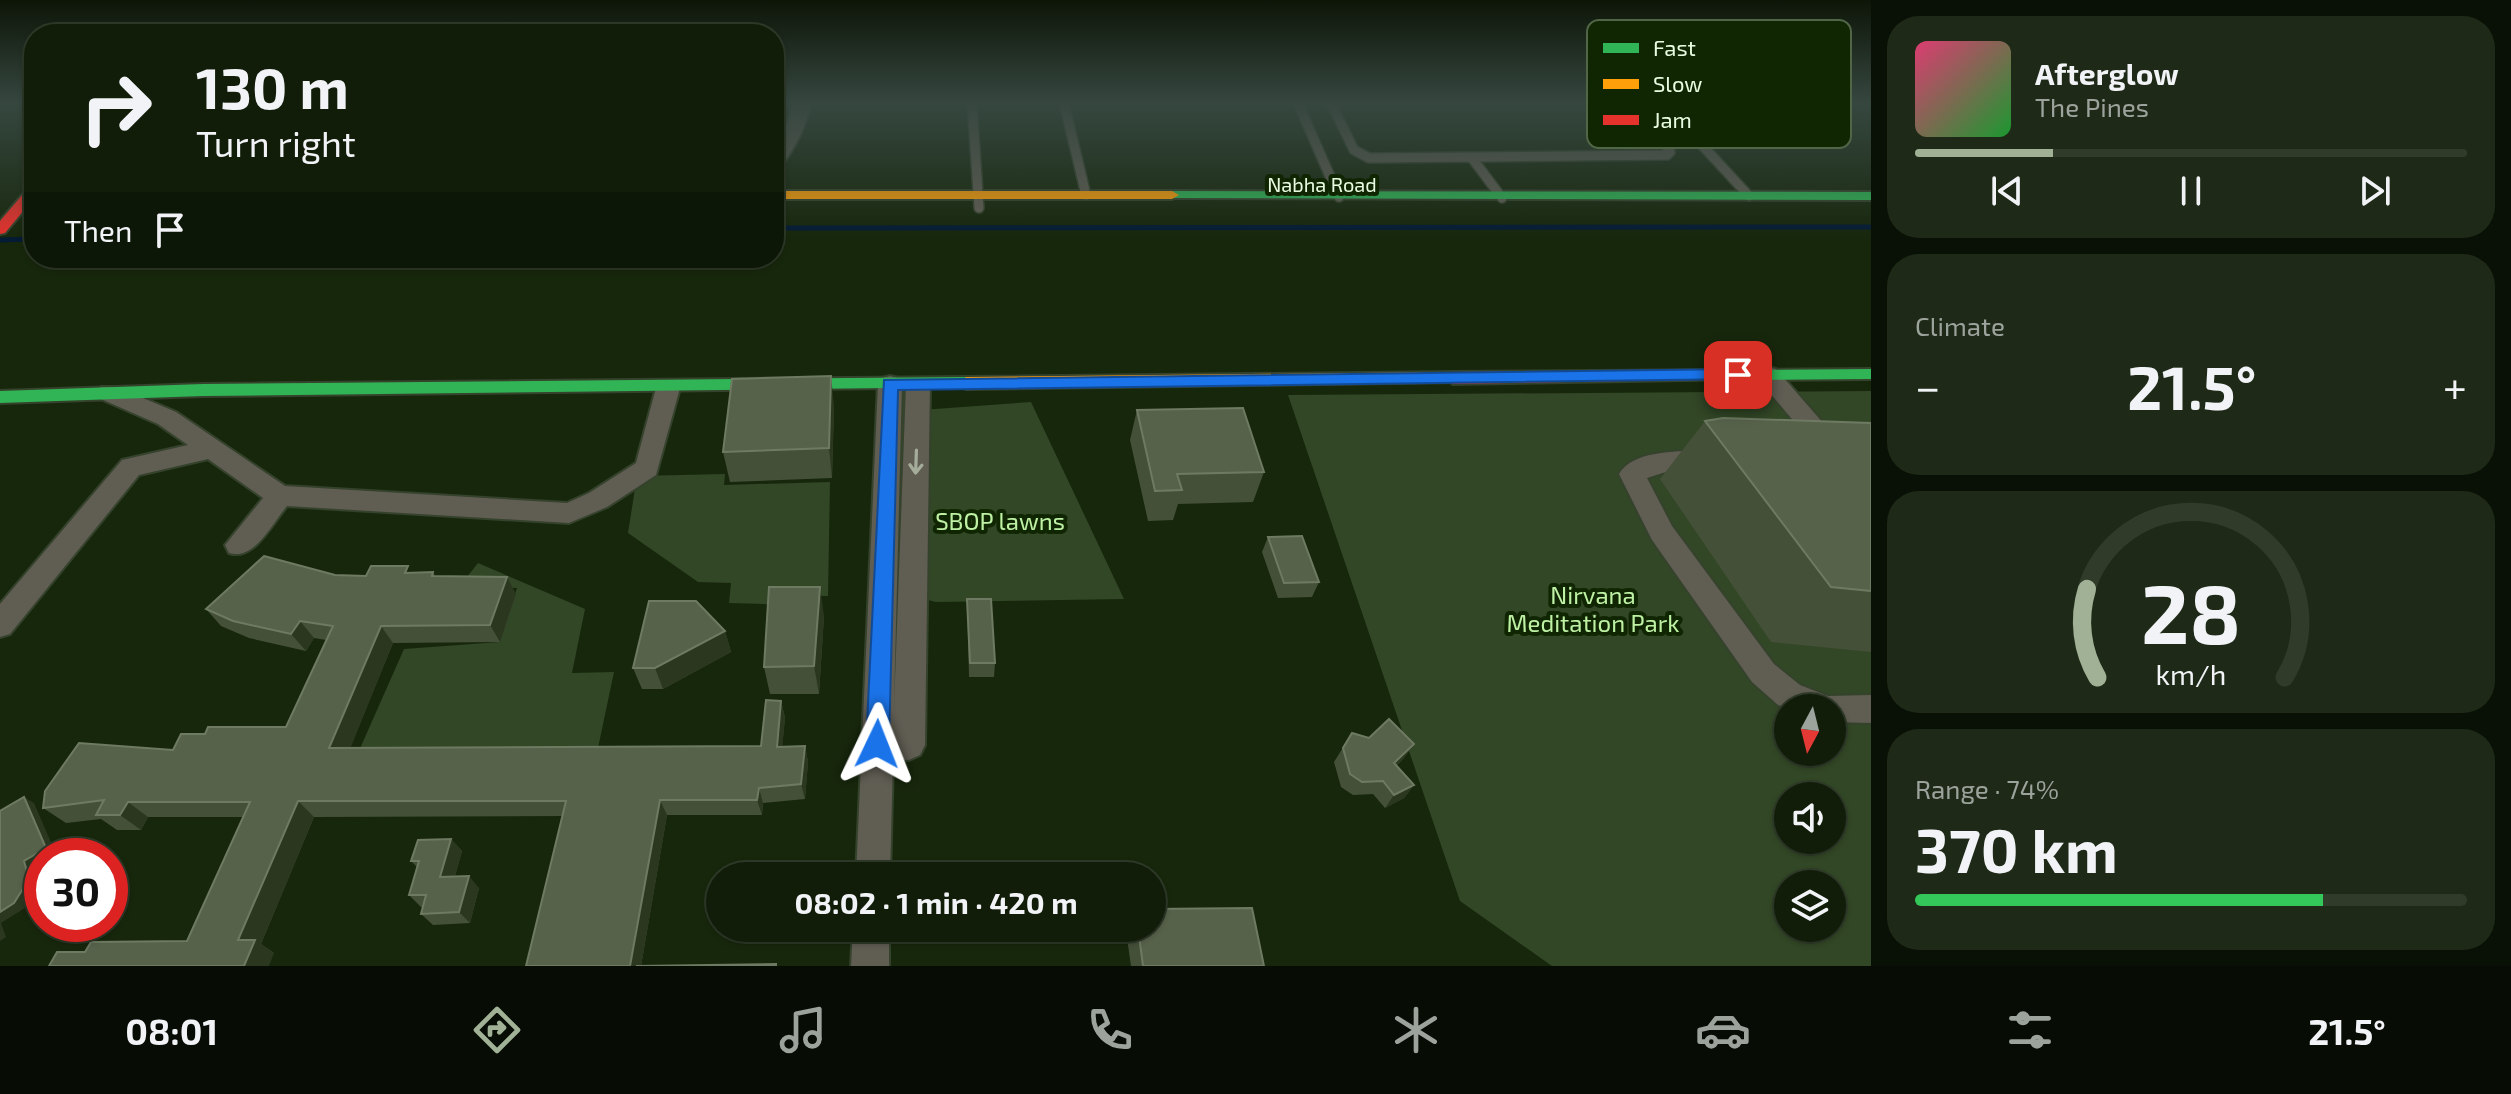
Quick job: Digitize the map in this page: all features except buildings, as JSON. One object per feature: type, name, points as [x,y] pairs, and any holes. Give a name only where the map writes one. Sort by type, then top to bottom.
[{"type":"main road","name":"Nabha Road","points":[[784,195],[978,202],[1871,208]]},
{"type":"main road","name":"Nabha Road","points":[[784,207],[978,202],[1086,195],[1502,198],[1871,196]]},
{"type":"main road","points":[[0,230],[9,211]]},
{"type":"main road","points":[[0,397],[203,390],[668,388],[1871,374]]},
{"type":"street","points":[[1768,375],[1871,496]]},
{"type":"street","points":[[875,862],[893,744],[904,384]]},
{"type":"street","points":[[109,393],[167,418],[280,496],[569,513],[598,500],[647,468],[668,388]]},
{"type":"street","points":[[167,418],[170,407],[182,397],[203,390]]},
{"type":"street","points":[[0,625],[131,467],[212,449]]},
{"type":"street","points":[[1734,460],[1674,460],[1646,465],[1632,474],[1662,533],[1763,673],[1788,694]]},
{"type":"street","points":[[1810,460],[1840,460]]},
{"type":"street","points":[[239,545],[280,496]]},
{"type":"street","points":[[1846,708],[1871,709]]},
{"type":"street","points":[[870,966],[871,942]]},
{"type":"lane","points":[[975,148],[978,202]]},
{"type":"lane","points":[[1075,148],[1086,195]]},
{"type":"lane","points":[[1318,148],[1339,197]]},
{"type":"lane","points":[[1353,148],[1361,155],[1380,159],[1667,155],[1670,152],[1667,148]]},
{"type":"lane","points":[[1705,148],[1749,196]]},
{"type":"lane","points":[[1472,158],[1502,198]]},
{"type":"green space","name":"Nirvana Meditation Park","points":[[1871,391],[1871,966],[1552,966],[1460,901],[1288,395]]},
{"type":"green space","name":"SBOP lawns","points":[[1031,402],[1124,599],[936,602],[920,598],[921,410]]},
{"type":"green space","points":[[725,474],[724,485],[830,482],[828,596],[795,596],[792,605],[729,603],[731,583],[698,582],[628,533],[637,476]]},
{"type":"green space","points":[[478,563],[585,609],[572,673],[614,672],[598,748],[358,753],[404,649],[500,642],[517,588],[459,587]]},
{"type":"waterway","points":[[784,228],[1871,227]]},
{"type":"waterway","points":[[0,240],[24,239]]},
{"type":"traffic: fast","points":[[1172,195],[1871,196]]},
{"type":"traffic: fast","points":[[1737,375],[1871,374]]},
{"type":"traffic: fast","points":[[0,397],[203,390],[966,383]]},
{"type":"traffic: slow","points":[[784,195],[1172,195]]},
{"type":"traffic: slow","points":[[966,383],[1453,378]]},
{"type":"traffic: jam","points":[[0,230],[24,202]]},
{"type":"traffic: jam","points":[[1453,378],[1737,375]]},
{"type":"route","points":[[877,744],[890,384],[1738,375]]}]
